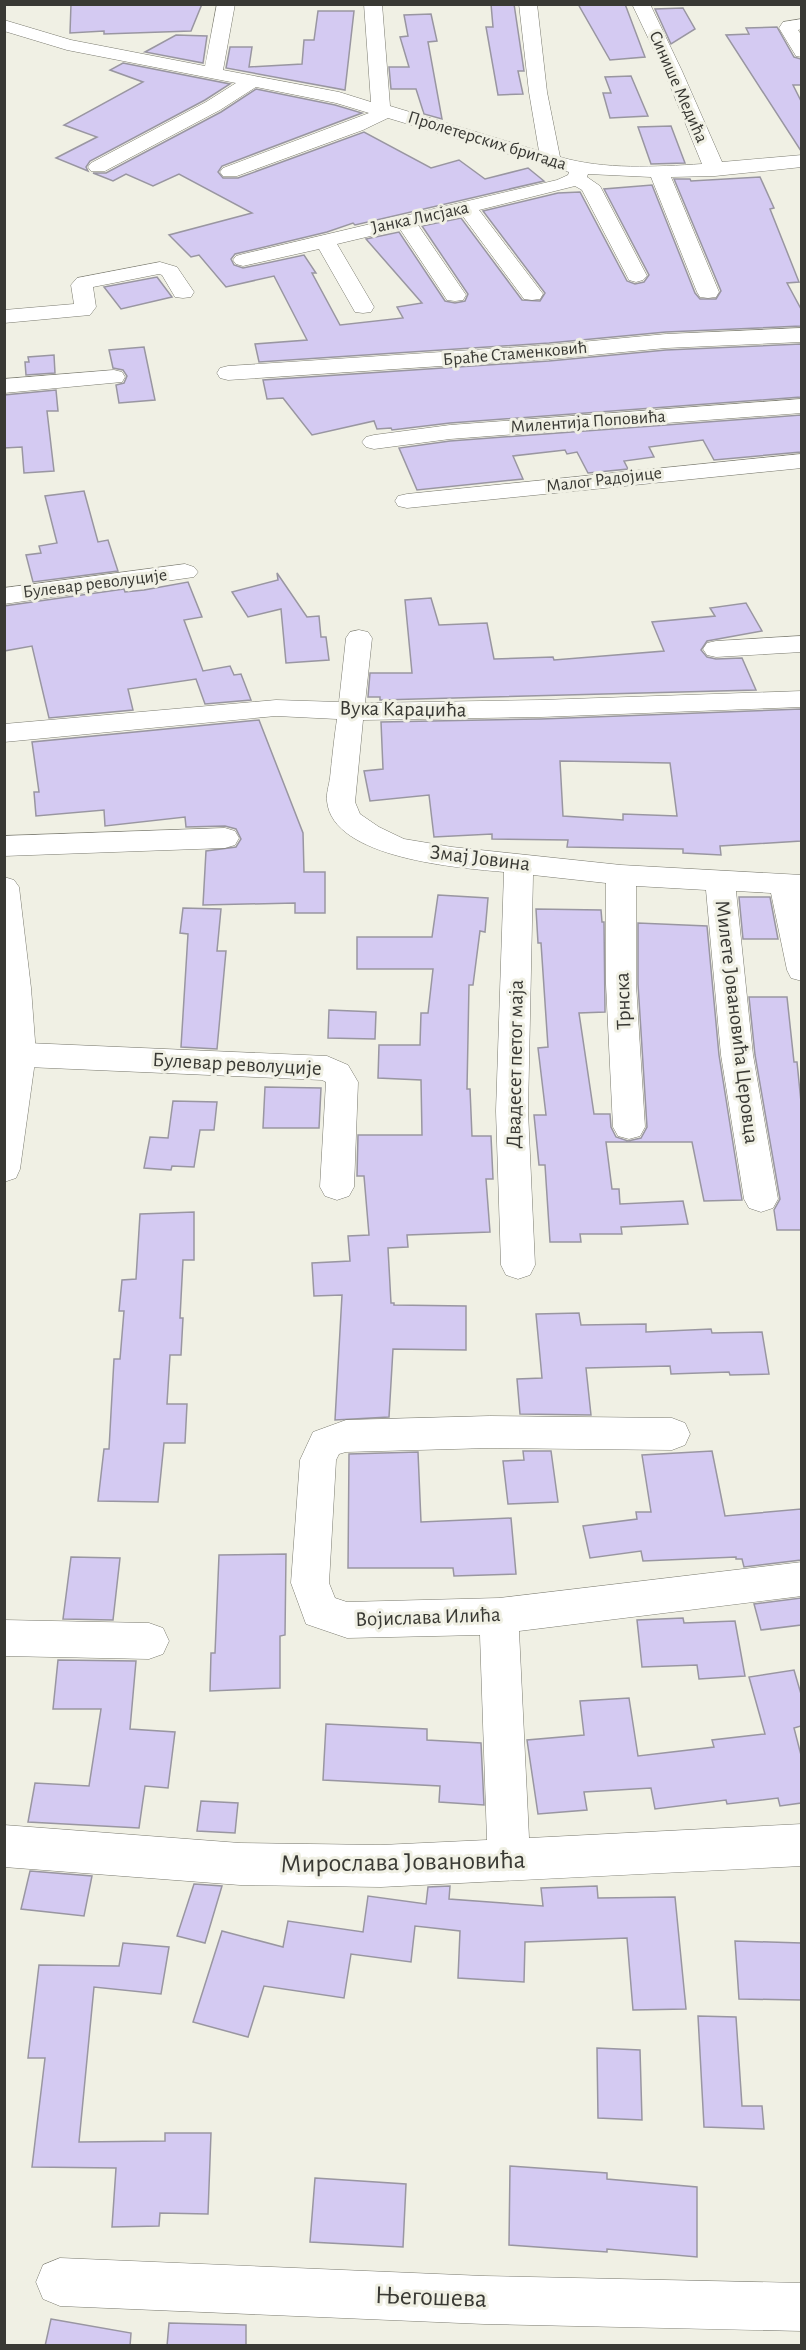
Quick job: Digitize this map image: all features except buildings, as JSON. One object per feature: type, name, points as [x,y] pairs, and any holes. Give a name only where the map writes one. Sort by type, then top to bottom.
[{"type":"street","points":[[213,72],[226,4]]},
{"type":"street","points":[[373,4],[385,110]]},
{"type":"street","points":[[528,4],[538,92],[551,162]]},
{"type":"street","name":"Синише Медића","points":[[641,4],[673,71],[715,170]]},
{"type":"street","points":[[801,24],[793,24],[788,28],[801,52]]},
{"type":"street","name":"Пролетерских бригада","points":[[4,25],[32,36],[67,45],[213,72],[385,110],[551,162],[579,173],[715,170],[801,161]]},
{"type":"street","points":[[98,167],[213,106],[253,81]]},
{"type":"street","name":"Пролетерских бригада","points":[[230,172],[356,126],[385,110]]},
{"type":"street","points":[[659,172],[708,292]]},
{"type":"street","points":[[579,173],[594,192],[636,276]]},
{"type":"street","name":"Јанка Лисјака","points":[[243,260],[564,184],[579,173]]},
{"type":"street","points":[[467,208],[532,294]]},
{"type":"street","points":[[405,221],[455,295]]},
{"type":"street","points":[[325,241],[363,307]]},
{"type":"street","points":[[4,317],[82,310],[85,307],[82,285],[84,282],[160,268],[170,271],[183,292]]},
{"type":"street","name":"Браће Стаменковић","points":[[228,374],[549,352],[666,341],[801,335]]},
{"type":"street","points":[[4,386],[114,377]]},
{"type":"street","name":"Милентија Поповића","points":[[374,442],[450,432],[801,406]]},
{"type":"street","name":"Малог Радојице","points":[[407,501],[801,461]]},
{"type":"street","name":"Булевар револуције","points":[[4,596],[185,572]]},
{"type":"street","name":"Змај Јовина","points":[[359,638],[341,802],[348,819],[369,834],[398,847],[452,857],[621,875],[793,885]]},
{"type":"street","points":[[716,648],[801,644]]},
{"type":"street","name":"Вука Караџића","points":[[4,733],[276,708],[306,707],[382,712],[498,711],[801,699]]},
{"type":"street","points":[[4,846],[225,838]]},
{"type":"street","name":"Двадесет петог маја","points":[[518,1264],[512,1111],[519,863]]},
{"type":"street","name":"Трнска","points":[[621,875],[621,984],[629,1127]]},
{"type":"street","name":"Милете Јовановића Церовца","points":[[720,881],[737,1055],[761,1199]]},
{"type":"street","points":[[793,885],[801,970]]},
{"type":"street","points":[[4,887],[16,988],[8,1136],[4,1169]]},
{"type":"street","name":"Булевар револуције","points":[[12,1054],[327,1068],[338,1073],[342,1082],[337,1187]]},
{"type":"street","name":"Војислава Илића","points":[[672,1434],[490,1432],[346,1436],[326,1443],[318,1460],[310,1583],[320,1611],[347,1620],[499,1616],[801,1579]]},
{"type":"street","points":[[499,1616],[509,1861]]},
{"type":"street","points":[[4,1638],[148,1641]]},
{"type":"street","name":"Мирослава Јовановића","points":[[4,1846],[240,1864],[381,1866],[801,1845]]},
{"type":"street","name":"Његошева","points":[[60,2282],[484,2300],[801,2307]]}]
